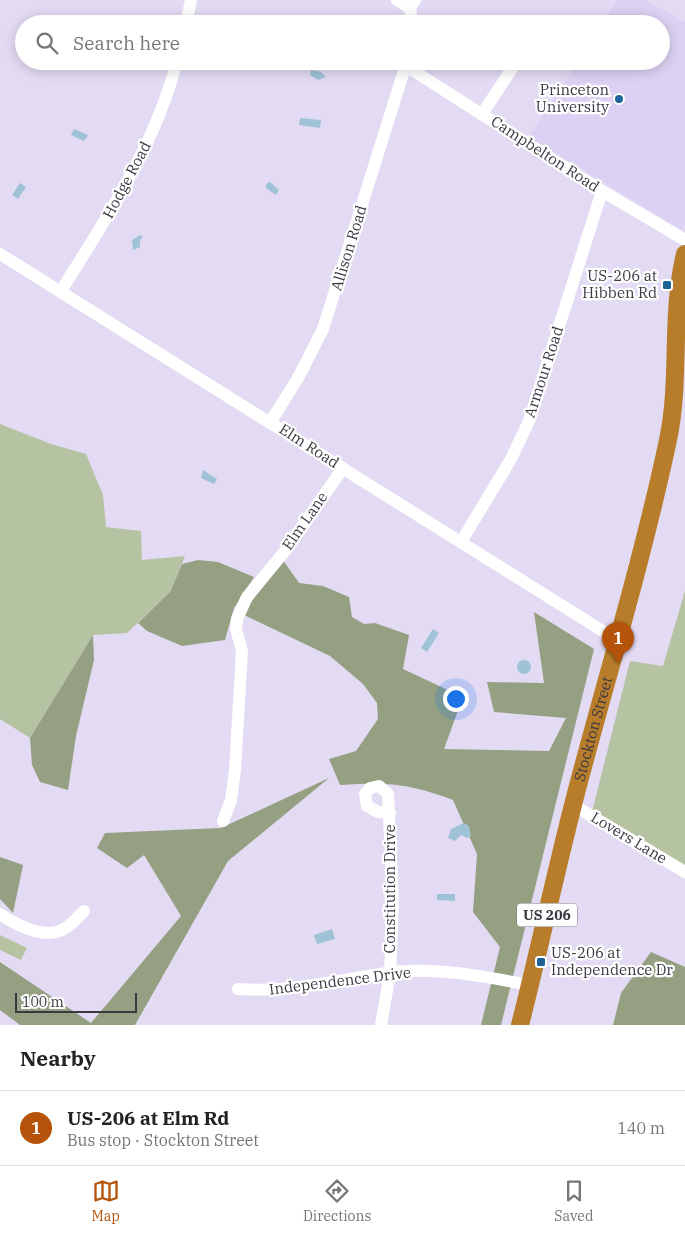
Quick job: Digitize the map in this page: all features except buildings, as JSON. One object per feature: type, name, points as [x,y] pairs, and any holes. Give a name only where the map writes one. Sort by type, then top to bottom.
[{"type":"highway","name":"Stockton Street","points":[[520,1025],[573,805],[619,638],[672,417],[685,254]]},
{"type":"street","points":[[188,15],[191,0]]},
{"type":"street","points":[[397,0],[413,4]]},
{"type":"street","name":"Hodge Road","points":[[61,291],[117,202],[143,154],[166,99],[174,70]]},
{"type":"street","name":"Allison Road","points":[[271,421],[298,378],[323,329],[405,70]]},
{"type":"street","name":"Campbelton Road","points":[[417,70],[602,191],[685,240]]},
{"type":"street","points":[[482,114],[511,70]]},
{"type":"street","name":"Armour Road","points":[[461,542],[511,459],[529,421],[602,191]]},
{"type":"street","name":"Elm Road","points":[[0,254],[271,421],[606,633],[619,638]]},
{"type":"street","name":"Elm Lane","points":[[223,821],[231,800],[235,770],[242,652],[236,629],[237,619],[248,597],[343,468]]},
{"type":"street","name":"Lovers Lane","points":[[573,805],[685,872]]},
{"type":"street","name":"Constitution Drive","points":[[380,1025],[390,973],[393,905],[390,812]]},
{"type":"street","points":[[0,914],[15,924],[37,931],[56,932],[68,927],[84,911]]},
{"type":"street","name":"Independence Drive","points":[[238,989],[260,991],[311,987],[390,973],[456,973],[530,985]]},
{"type":"shaded area","name":"Princeton University","points":[[617,0],[645,0],[685,22],[685,224],[682,230],[529,137],[572,70],[670,70],[670,15],[608,15]]},
{"type":"green space","points":[[0,424],[51,444],[86,454],[103,495],[106,527],[141,531],[142,560],[185,556],[170,592],[127,633],[93,635],[30,738],[0,719]]},
{"type":"green space","points":[[198,560],[218,562],[254,577],[234,608],[225,640],[182,646],[147,631],[138,623],[170,592],[182,564]]},
{"type":"green space","points":[[283,560],[299,583],[323,586],[349,597],[352,617],[364,624],[375,623],[409,635],[403,669],[463,697],[444,749],[549,751],[566,718],[494,712],[487,682],[544,683],[534,612],[594,649],[501,1025],[481,1025],[500,947],[473,912],[477,854],[453,800],[423,790],[397,785],[340,785],[329,759],[356,751],[378,719],[377,703],[363,684],[330,656],[242,614]]},
{"type":"green space","points":[[685,591],[685,873],[591,816],[630,661],[663,666]]},
{"type":"green space","points":[[93,635],[94,660],[76,736],[68,790],[40,782],[32,765],[30,738]]},
{"type":"green space","points":[[329,778],[228,861],[135,1025],[20,1025],[0,1010],[0,962],[91,1023],[181,916],[144,855],[127,868],[97,848],[105,833],[221,828]]},
{"type":"green space","points":[[0,857],[23,865],[13,913],[0,899]]},
{"type":"green space","points":[[0,935],[27,948],[21,960],[0,950]]},
{"type":"green space","points":[[651,952],[685,967],[685,1025],[613,1025],[621,993]]},
{"type":"water","points":[[311,70],[321,72],[326,77],[318,80],[310,75]]},
{"type":"water","points":[[300,118],[321,120],[320,128],[299,125]]},
{"type":"water","points":[[74,129],[88,135],[84,141],[71,135]]},
{"type":"water","points":[[270,182],[279,190],[276,195],[266,188],[266,184]]},
{"type":"water","points":[[20,183],[26,187],[18,199],[12,195]]},
{"type":"water","points":[[140,235],[143,237],[140,240],[140,247],[133,250],[132,240]]},
{"type":"water","points":[[203,470],[217,479],[214,484],[201,478]]},
{"type":"water","points":[[433,629],[439,633],[427,652],[421,648]]},
{"type":"water","points":[[524,660],[529,662],[531,667],[529,672],[524,674],[519,672],[517,667],[519,662]]},
{"type":"water","points":[[464,823],[469,826],[471,836],[467,838],[461,835],[455,841],[448,838],[451,829]]},
{"type":"water","points":[[437,894],[455,894],[455,901],[437,900]]},
{"type":"water","points":[[332,929],[335,939],[317,944],[314,935]]},
{"type":"place","name":"Princeton University","points":[[619,99]]},
{"type":"place","name":"US-206 at Hibben Rd","points":[[667,285]]},
{"type":"place","name":"US-206 at Elm Rd","points":[[618,663]]},
{"type":"place","name":"US-206 at Independence Dr","points":[[541,962]]}]
